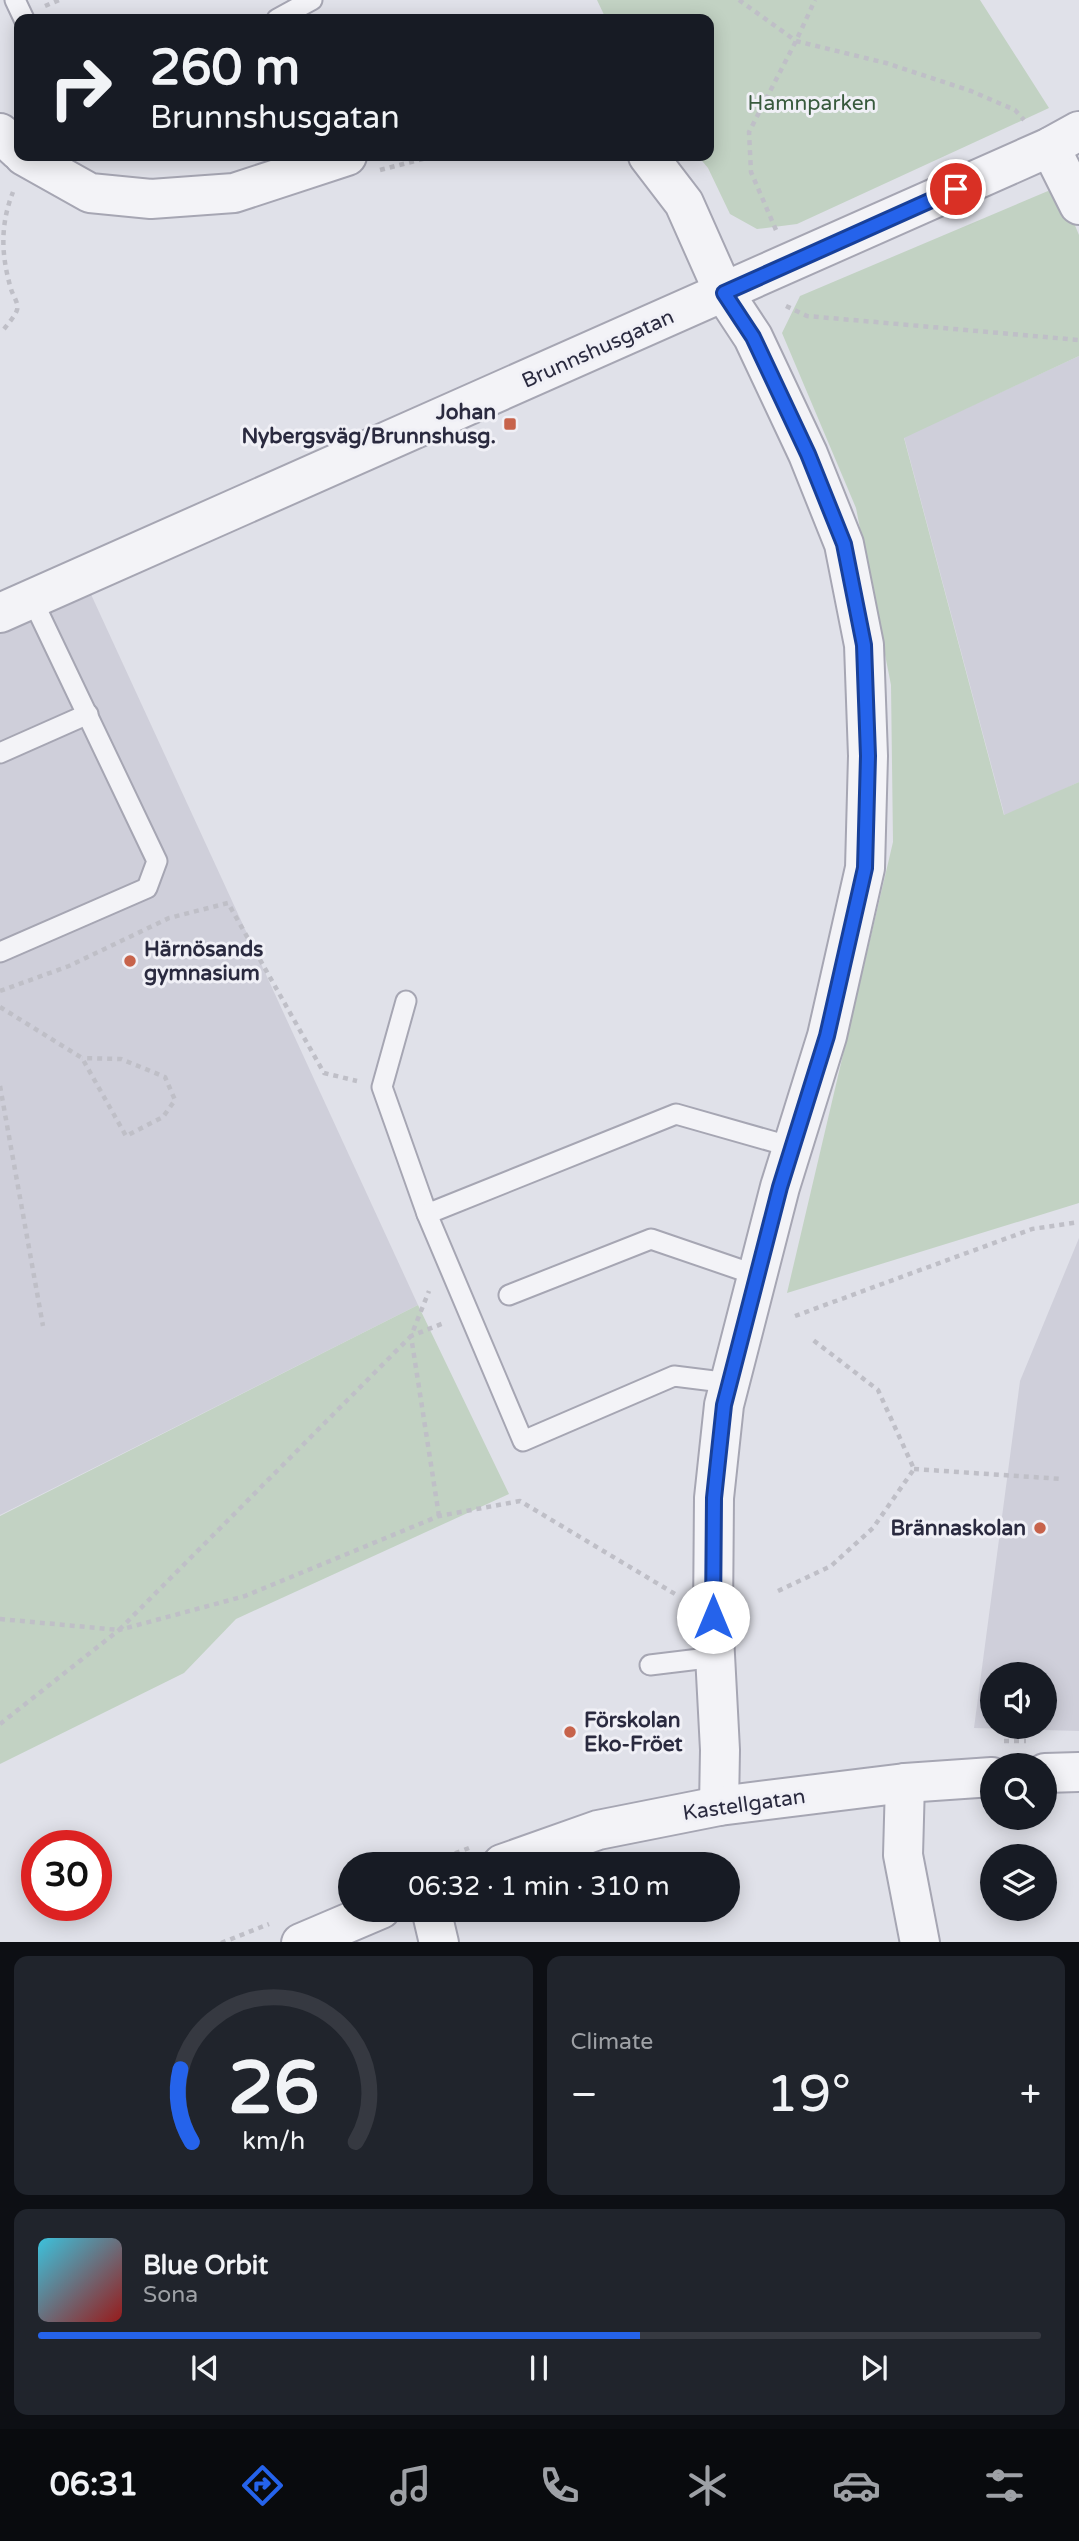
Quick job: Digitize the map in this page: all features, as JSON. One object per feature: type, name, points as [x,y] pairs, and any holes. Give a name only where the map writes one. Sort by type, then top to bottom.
[{"type":"street","points":[[0,133],[14,146]]},
{"type":"street","points":[[1065,139],[1079,205]]},
{"type":"street","name":"Brunnshusgatan","points":[[16,606],[1065,139]]},
{"type":"street","points":[[34,161],[90,193],[151,199],[234,193],[332,161]]},
{"type":"street","points":[[652,161],[684,203],[724,293],[753,337],[818,480],[844,544],[864,645],[868,756],[865,868],[827,1036],[792,1147],[724,1405],[714,1498],[713,1617],[720,1751],[719,1806]]},
{"type":"street","points":[[1057,1773],[1079,1772]]},
{"type":"street","name":"Kastellgatan","points":[[536,1852],[598,1830],[719,1806],[905,1783],[980,1778]]},
{"type":"street","points":[[905,1783],[904,1855],[920,1942]]},
{"type":"street","points":[[301,1942],[349,1922]]},
{"type":"street","points":[[434,1922],[439,1942]]},
{"type":"lane","points":[[286,14],[312,0]]},
{"type":"lane","points":[[0,952],[147,888],[157,861],[88,714],[16,606]]},
{"type":"lane","points":[[0,753],[88,714]]},
{"type":"lane","points":[[407,1001],[382,1087],[427,1214],[523,1441],[674,1376],[730,1382]]},
{"type":"lane","points":[[427,1214],[676,1114],[792,1147]]},
{"type":"lane","points":[[509,1296],[650,1239],[756,1276]]},
{"type":"lane","points":[[650,1665],[716,1657]]},
{"type":"path","points":[[739,0],[796,41],[886,63],[971,92],[1014,110],[1065,139]]},
{"type":"path","points":[[791,263],[751,172],[748,132],[815,0]]},
{"type":"path","points":[[4,329],[17,310],[1,245],[3,222],[22,161]]},
{"type":"path","points":[[775,301],[807,316],[1079,340]]},
{"type":"path","points":[[0,991],[69,966],[169,918],[228,903],[324,1073],[382,1087]]},
{"type":"path","points":[[0,1007],[82,1058],[126,1136],[163,1117],[175,1100],[165,1077],[121,1059],[82,1058]]},
{"type":"path","points":[[0,1086],[43,1325]]},
{"type":"path","points":[[795,1316],[1032,1229],[1079,1222]]},
{"type":"path","points":[[0,1724],[119,1630],[411,1336],[444,1255]]},
{"type":"path","points":[[411,1336],[439,1516]]},
{"type":"path","points":[[813,1340],[878,1390],[914,1469]]},
{"type":"path","points":[[914,1469],[1062,1479]]},
{"type":"path","points":[[778,1591],[831,1566],[873,1528],[914,1469]]},
{"type":"path","points":[[0,1619],[119,1630],[245,1596],[439,1516],[520,1501],[713,1617]]},
{"type":"shaded area","points":[[1079,356],[1079,782],[1005,817],[904,437]]},
{"type":"shaded area","name":"Härnösands gymnasium","points":[[83,577],[418,1305],[0,1515],[0,617]]},
{"type":"shaded area","name":"Brännaskolan","points":[[1079,1238],[1079,1731],[1057,1730],[1057,1662],[983,1662],[1020,1381]]},
{"type":"shaded area","name":"Brännaskolan","points":[[980,1683],[980,1728],[974,1728]]},
{"type":"green space","name":"Hamnparken","points":[[597,0],[980,0],[1049,108],[797,224],[757,229],[730,214],[702,161],[714,161],[714,14],[604,14]]},
{"type":"green space","points":[[1048,191],[1063,197],[1079,235],[1079,356],[904,438],[1004,815],[1079,782],[1079,1203],[787,1293],[893,842],[891,685],[856,508],[782,333],[800,296]]},
{"type":"green space","points":[[418,1305],[509,1494],[236,1619],[184,1673],[0,1764],[0,1516]]},
{"type":"place","name":"Johan Nybergsväg/Brunnshusg.","points":[[510,424]]},
{"type":"place","name":"Härnösands gymnasium","points":[[130,961]]},
{"type":"place","name":"Brännaskolan","points":[[1040,1528]]},
{"type":"place","name":"Förskolan Eko-Fröet","points":[[570,1732]]},
{"type":"route","points":[[713,1617],[714,1498],[724,1405],[780,1187],[827,1036],[865,868],[868,756],[864,645],[844,544],[808,454],[753,337],[724,293],[956,189]]}]
